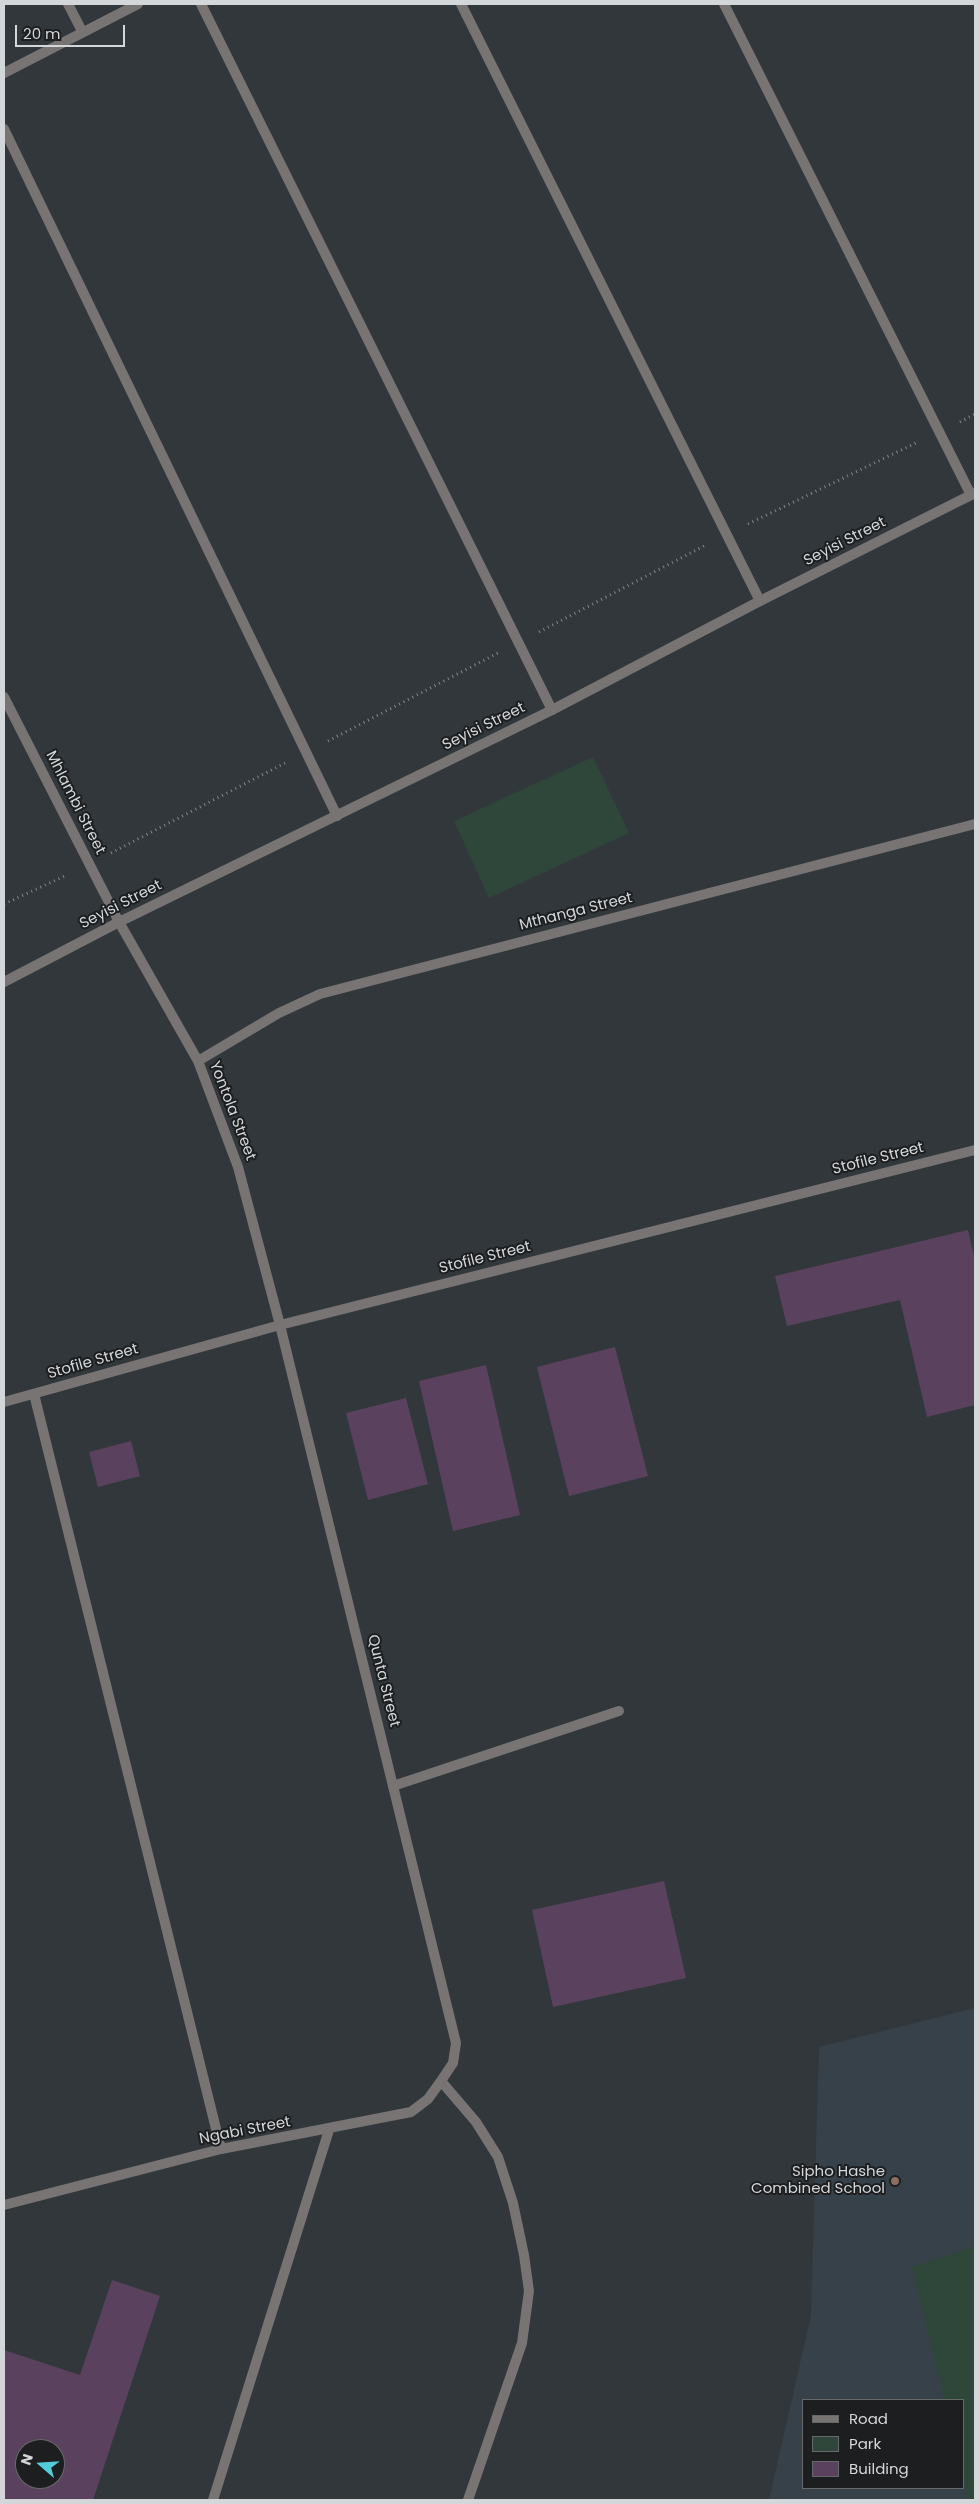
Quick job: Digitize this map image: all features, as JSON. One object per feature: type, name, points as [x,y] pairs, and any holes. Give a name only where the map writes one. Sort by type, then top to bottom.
[{"type":"street","points":[[68,4],[82,31]]},
{"type":"street","points":[[4,73],[82,31],[138,4]]},
{"type":"street","points":[[201,4],[552,710]]},
{"type":"street","points":[[461,4],[760,601]]},
{"type":"street","points":[[724,4],[973,494]]},
{"type":"street","points":[[4,129],[337,816]]},
{"type":"street","name":"Seyisi Street","points":[[4,982],[119,922],[552,710],[760,601],[973,494]]},
{"type":"street","name":"Mhlambi Street","points":[[4,697],[119,922]]},
{"type":"street","name":"Mthanga Street","points":[[198,1061],[279,1013],[320,994],[975,824]]},
{"type":"street","name":"Yontola Street","points":[[119,922],[198,1061],[238,1167],[280,1325]]},
{"type":"street","name":"Stofile Street","points":[[4,1402],[280,1325],[975,1150]]},
{"type":"street","name":"Qunta Street","points":[[280,1325],[456,2043]]},
{"type":"street","points":[[34,1394],[221,2150]]},
{"type":"street","points":[[393,1786],[619,1711]]},
{"type":"street","name":"Ngabi Street","points":[[4,2205],[221,2150],[412,2112],[428,2098],[442,2081],[453,2063],[456,2043]]},
{"type":"street","points":[[442,2081],[476,2122],[498,2157],[513,2203],[524,2255],[529,2291],[522,2343],[468,2500]]},
{"type":"street","points":[[213,2500],[329,2130]]},
{"type":"path","points":[[4,904],[89,864],[726,534],[975,414]]},
{"type":"shaded area","name":"Sipho Hashe Combined School","points":[[975,2008],[975,2500],[769,2500],[811,2315],[819,2047]]},
{"type":"green space","points":[[593,757],[629,833],[489,898],[454,821]]},
{"type":"green space","points":[[975,2246],[975,2500],[968,2500],[964,2482],[964,2399],[944,2399],[912,2267]]},
{"type":"building","points":[[968,1230],[975,1261],[975,1405],[927,1417],[900,1300],[787,1326],[775,1276]]},
{"type":"building","points":[[615,1347],[648,1476],[569,1496],[537,1367]]},
{"type":"building","points":[[486,1365],[520,1515],[453,1531],[419,1381]]},
{"type":"building","points":[[406,1398],[428,1484],[368,1500],[346,1413]]},
{"type":"building","points":[[131,1441],[140,1476],[98,1487],[89,1452]]},
{"type":"building","points":[[664,1881],[686,1978],[553,2007],[532,1910]]},
{"type":"building","points":[[112,2280],[160,2296],[93,2500],[4,2500],[4,2350],[80,2375]]},
{"type":"place","name":"Sipho Hashe Combined School","points":[[895,2181]]}]
